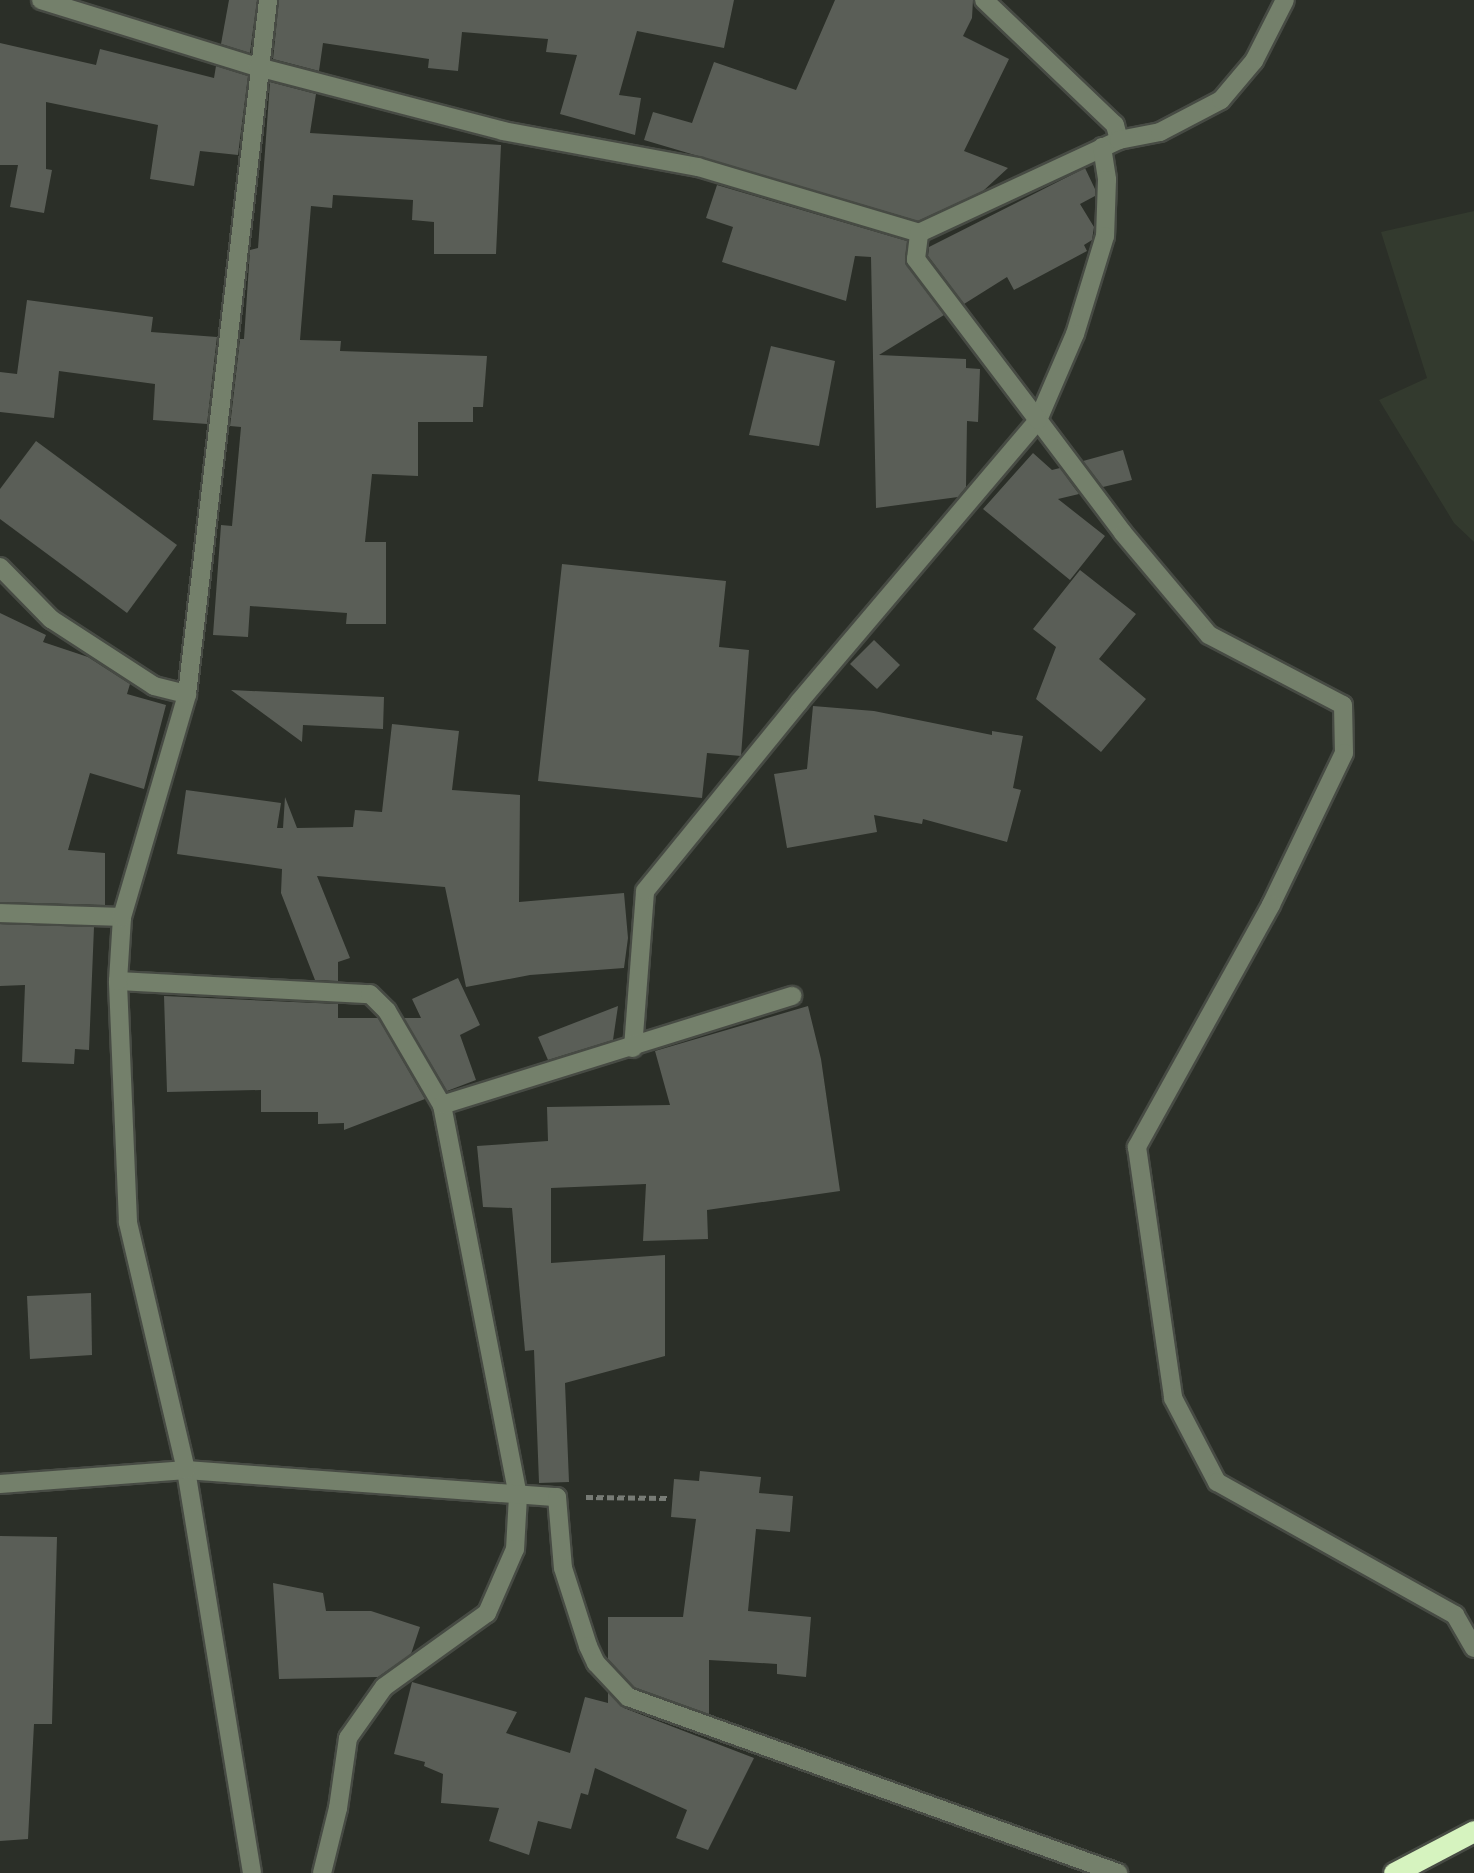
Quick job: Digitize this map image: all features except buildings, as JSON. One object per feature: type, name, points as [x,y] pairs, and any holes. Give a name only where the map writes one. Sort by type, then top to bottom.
[{"type":"highway","points":[[1394,1873],[1474,1831]]},
{"type":"street","points":[[41,0],[258,67],[503,131],[698,167],[919,233],[1102,147],[1119,140],[1160,132],[1220,100],[1254,61],[1285,0]]},
{"type":"street","points":[[268,0],[258,67],[187,694],[122,917],[118,981],[128,1222],[186,1469],[252,1873],[268,1873]]},
{"type":"street","points":[[984,0],[1115,125],[1119,140]]},
{"type":"street","points":[[633,1048],[645,891],[1038,420],[1075,334],[1105,236],[1107,180],[1102,147]]},
{"type":"street","points":[[919,233],[916,259],[1123,533],[1209,635],[1343,705],[1344,753],[1271,905],[1137,1147],[1174,1398],[1217,1482],[1455,1615],[1474,1648]]},
{"type":"street","points":[[0,567],[51,619],[154,687],[187,694]]},
{"type":"street","points":[[0,913],[122,917]]},
{"type":"street","points":[[118,981],[370,994],[387,1011],[442,1105],[518,1496],[515,1549],[487,1613],[384,1687],[348,1738],[338,1808],[322,1873]]},
{"type":"street","points":[[442,1105],[633,1048],[792,996]]},
{"type":"street","points":[[0,1484],[186,1469],[557,1497],[563,1568],[588,1646],[596,1663],[628,1697],[1118,1873]]},
{"type":"path","points":[[557,1497],[667,1498]]},
{"type":"shaded area","points":[[1474,211],[1474,542],[1454,523],[1379,400],[1427,378],[1381,232]]}]
